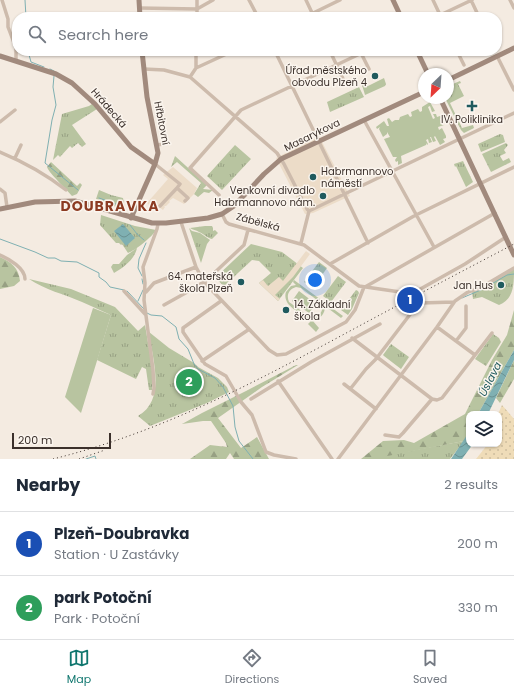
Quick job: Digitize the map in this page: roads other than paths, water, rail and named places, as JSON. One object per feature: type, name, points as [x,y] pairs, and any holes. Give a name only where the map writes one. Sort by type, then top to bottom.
[{"type":"main road","points":[[139,0],[139,12]]},
{"type":"main road","points":[[393,0],[399,12]]},
{"type":"main road","points":[[502,54],[514,48]]},
{"type":"main road","name":"Hrádecká","points":[[0,56],[56,74],[72,83],[95,104],[131,147],[157,165]]},
{"type":"main road","name":"Hřbitovní","points":[[131,218],[157,165],[158,153],[147,97],[143,56]]},
{"type":"main road","points":[[419,56],[425,68]]},
{"type":"main road","points":[[454,77],[497,56]]},
{"type":"main road","name":"Masarykova","points":[[222,214],[239,202],[264,174],[281,160],[418,95]]},
{"type":"main road","points":[[443,104],[514,254]]},
{"type":"main road","name":"Zábělská","points":[[0,209],[35,202],[75,201],[131,218],[158,224],[208,218],[222,214]]},
{"type":"street","points":[[2,0],[8,19],[8,27],[12,35]]},
{"type":"street","points":[[197,0],[197,12]]},
{"type":"street","points":[[139,8],[197,9],[213,0]]},
{"type":"street","points":[[249,0],[255,12]]},
{"type":"street","points":[[306,0],[312,12]]},
{"type":"street","points":[[318,12],[340,0]]},
{"type":"street","points":[[433,0],[438,12]]},
{"type":"street","points":[[447,12],[471,0],[477,12]]},
{"type":"street","points":[[510,0],[514,8]]},
{"type":"street","points":[[16,61],[17,56]]},
{"type":"street","points":[[196,56],[196,68]]},
{"type":"street","points":[[190,77],[196,68],[222,56]]},
{"type":"street","points":[[277,56],[368,242]]},
{"type":"street","points":[[332,56],[344,80]]},
{"type":"street","points":[[219,195],[190,168],[236,116],[242,110],[355,56]]},
{"type":"street","points":[[362,56],[369,69]]},
{"type":"street","points":[[460,56],[464,65]]},
{"type":"street","points":[[497,56],[514,90]]},
{"type":"street","points":[[144,70],[164,70],[190,77],[236,116],[274,151],[281,160],[309,211]]},
{"type":"street","points":[[0,122],[15,110]]},
{"type":"street","points":[[301,243],[309,211],[514,113]]},
{"type":"street","points":[[364,120],[434,248]]},
{"type":"street","points":[[157,145],[163,144]]},
{"type":"street","points":[[15,158],[21,145]]},
{"type":"street","points":[[0,152],[15,158],[51,178],[66,190]]},
{"type":"street","name":"Hrádecká","points":[[157,165],[180,184],[177,188],[188,198],[185,201]]},
{"type":"street","points":[[330,264],[416,215],[514,167]]},
{"type":"street","points":[[160,206],[177,188]]},
{"type":"street","points":[[0,189],[5,192],[7,207]]},
{"type":"street","points":[[181,222],[196,267],[204,282],[248,330],[274,353],[282,355],[346,322],[355,310],[364,287],[495,213]]},
{"type":"street","name":"Zábělská","points":[[222,214],[226,222],[229,224],[301,243],[359,286],[410,294],[465,264],[506,237]]},
{"type":"street","points":[[153,394],[153,370],[145,312],[145,278],[143,267],[158,224]]},
{"type":"street","points":[[164,305],[204,282],[244,246],[248,230]]},
{"type":"street","points":[[0,255],[10,260],[24,273],[25,279]]},
{"type":"street","points":[[145,293],[154,283],[196,267]]},
{"type":"street","points":[[338,459],[402,375],[454,302],[468,292],[480,288],[514,268]]},
{"type":"street","points":[[145,278],[154,283]]},
{"type":"street","points":[[124,291],[145,312]]},
{"type":"street","points":[[221,301],[183,328],[183,332],[202,361],[225,375],[241,402],[252,415],[266,452],[296,459]]},
{"type":"street","points":[[351,388],[377,358],[418,304],[454,302]]},
{"type":"street","points":[[456,341],[466,328],[466,306]]},
{"type":"street","points":[[251,399],[352,338],[380,324]]},
{"type":"street","points":[[437,327],[474,355]]},
{"type":"street","points":[[202,361],[248,330]]},
{"type":"street","points":[[352,338],[432,399],[436,400],[442,398],[492,333]]},
{"type":"street","points":[[278,382],[332,459]]},
{"type":"street","points":[[344,384],[376,409]]},
{"type":"street","points":[[385,435],[398,437],[432,399]]},
{"type":"water","points":[[123,224],[135,238],[126,246],[114,231]]},
{"type":"water","points":[[514,350],[514,360],[489,411],[480,411]]},
{"type":"water","points":[[466,436],[466,447],[471,447],[462,459],[451,459]]},
{"type":"waterway","points":[[25,0],[26,12]]},
{"type":"waterway","points":[[29,56],[31,62],[44,67]]},
{"type":"waterway","points":[[50,69],[54,71]]},
{"type":"waterway","points":[[54,76],[53,87],[56,105],[45,163],[78,190]]},
{"type":"waterway","points":[[99,198],[116,204],[121,208]]},
{"type":"waterway","points":[[130,225],[144,240]]},
{"type":"waterway","points":[[0,239],[48,258],[77,262],[99,273],[99,277],[110,287],[124,290]]},
{"type":"waterway","points":[[142,276],[138,268],[139,259],[146,243]]},
{"type":"waterway","points":[[462,298],[483,289],[507,275],[514,274]]},
{"type":"waterway","points":[[142,279],[143,284]]},
{"type":"waterway","points":[[138,301],[143,290]]},
{"type":"waterway","points":[[127,291],[144,309]]},
{"type":"waterway","points":[[147,313],[162,316],[176,327],[179,339],[188,349],[194,364],[198,369],[215,378],[223,387],[233,406],[235,427],[239,441],[253,459]]},
{"type":"waterway","points":[[86,459],[95,456],[96,459]]},
{"type":"railway","points":[[53,459],[128,436],[199,408],[268,374],[514,244]]},
{"type":"railway","points":[[79,459],[105,450]]},
{"type":"place","name":"Úřad městského obvodu Plzeň 4","points":[[375,76]]},
{"type":"place","name":"IV. Poliklinika","points":[[472,106]]},
{"type":"place","name":"Habrmannovo náměstí","points":[[313,177]]},
{"type":"place","name":"Venkovní divadlo Habrmannovo nám.","points":[[323,196]]},
{"type":"place","name":"64. mateřská škola Plzeň","points":[[241,282]]},
{"type":"place","name":"Jan Hus","points":[[501,285]]},
{"type":"place","name":"Plzeň-Doubravka","points":[[410,300]]},
{"type":"place","name":"14. Základní škola","points":[[286,310]]},
{"type":"place","name":"park Potoční","points":[[189,382]]},
{"type":"district","name":"DOUBRAVKA","points":[[110,206]]},
{"type":"water label","name":"Úslava","points":[[490,379]]}]
